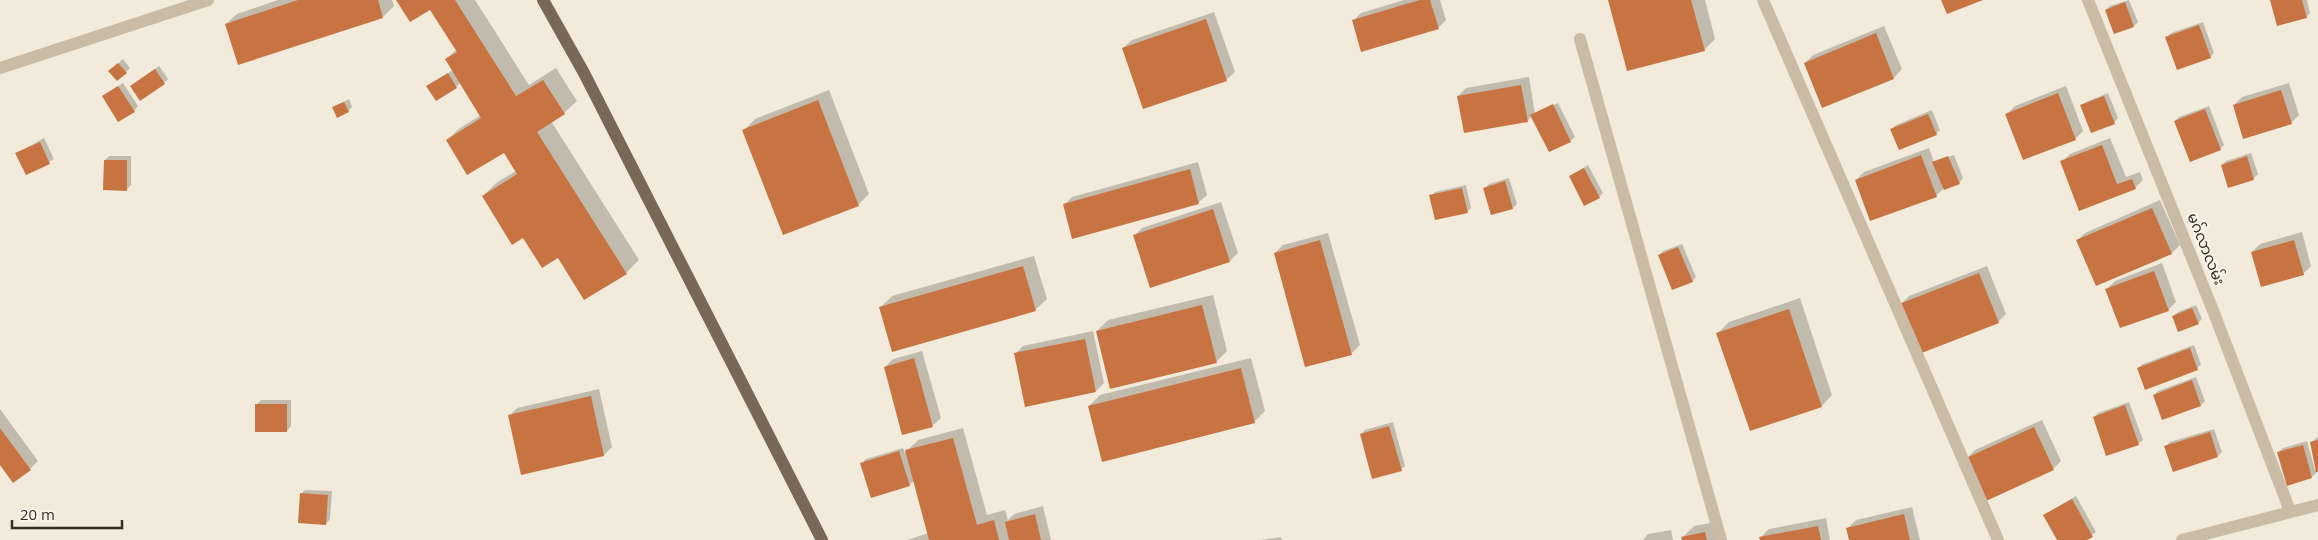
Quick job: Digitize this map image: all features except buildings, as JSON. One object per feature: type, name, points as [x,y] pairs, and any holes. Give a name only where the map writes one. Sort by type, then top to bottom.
[{"type":"main road","points":[[542,0],[584,73],[822,540]]},
{"type":"street","points":[[0,68],[208,0]]},
{"type":"street","points":[[1763,0],[1998,540]]},
{"type":"street","name":"မဂ်လာလမ်း","points":[[2088,0],[2211,304],[2290,511]]},
{"type":"street","points":[[1580,38],[1722,540]]},
{"type":"street","points":[[2182,540],[2318,505]]}]
